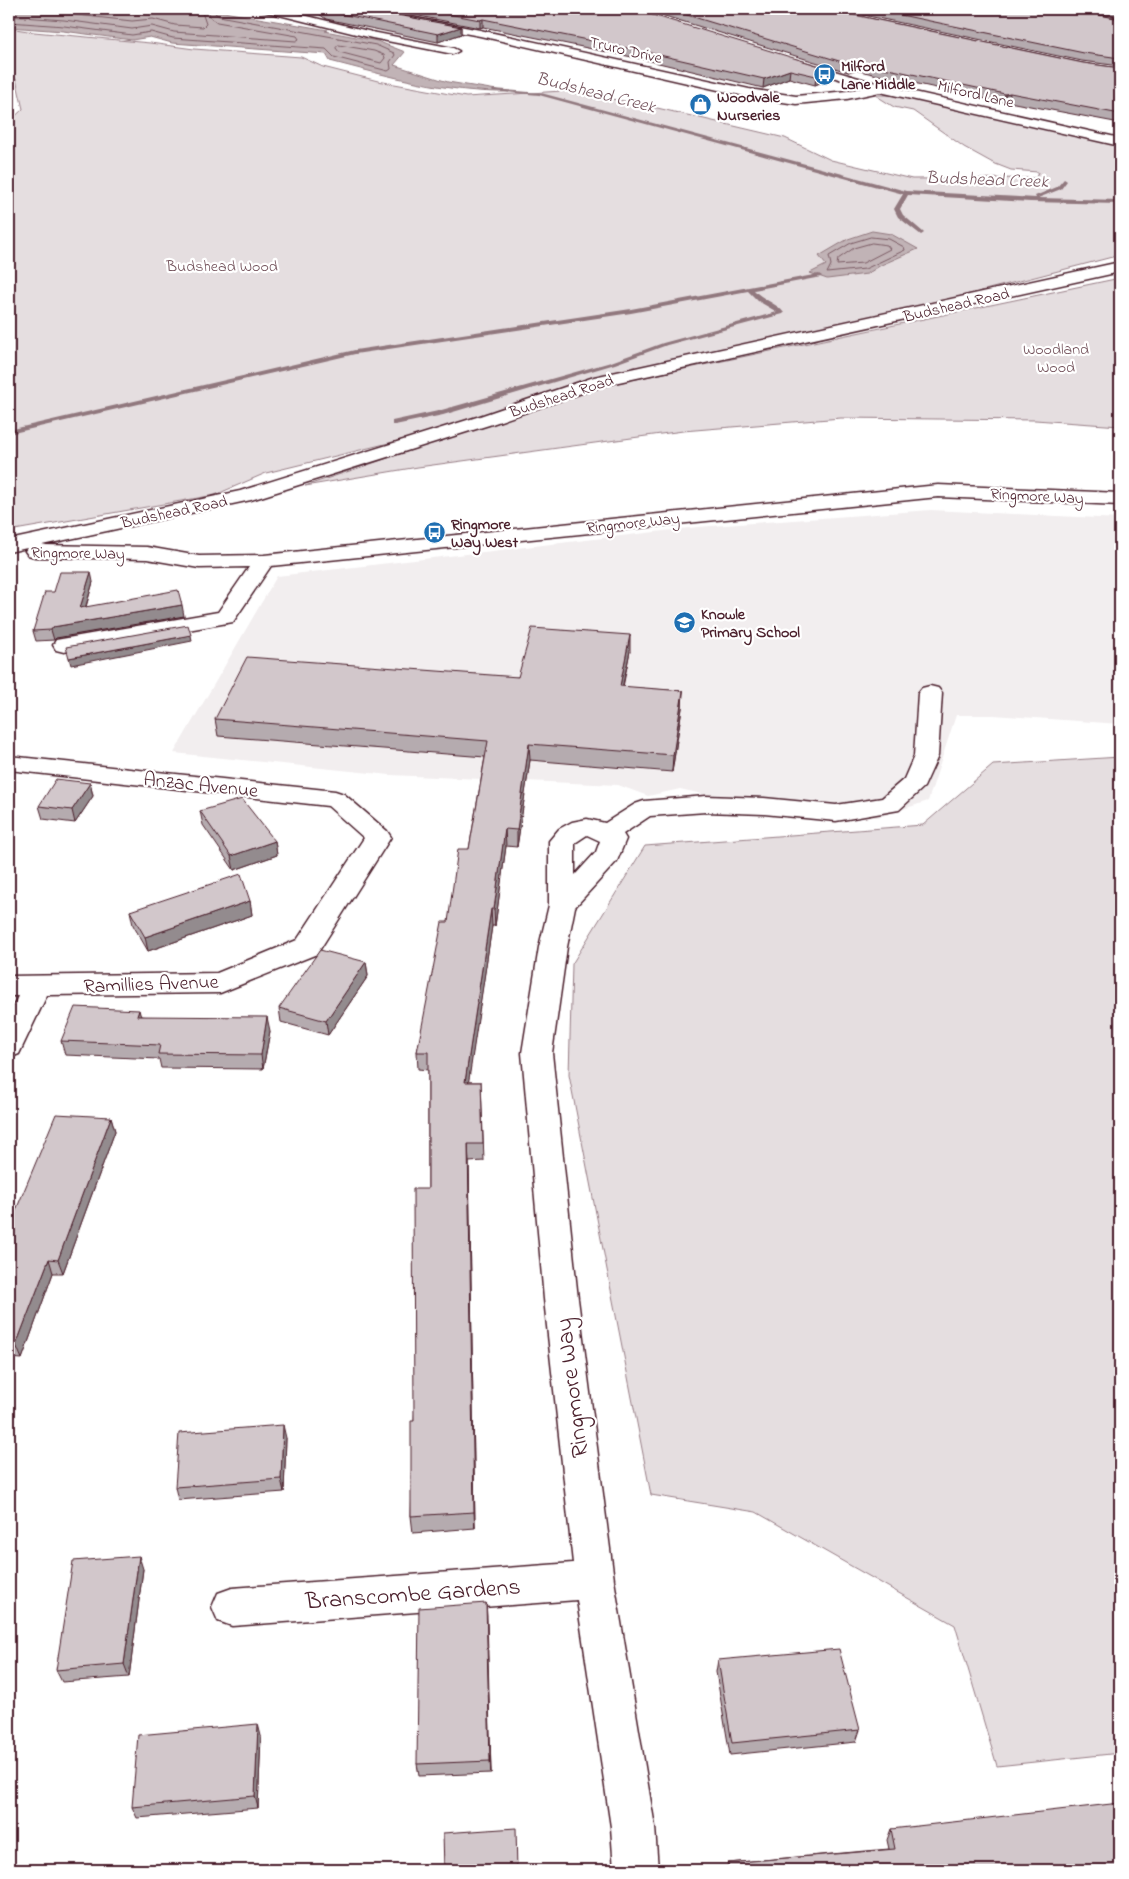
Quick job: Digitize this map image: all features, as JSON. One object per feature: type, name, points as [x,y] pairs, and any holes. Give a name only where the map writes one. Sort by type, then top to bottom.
[{"type":"street","points":[[267,9],[372,35],[453,52]]},
{"type":"street","name":"Truro Drive","points":[[366,9],[388,16],[480,32],[748,93],[796,100],[847,95],[880,88]]},
{"type":"street","name":"Milford Lane","points":[[783,58],[880,88],[1120,142]]},
{"type":"street","name":"Budshead Road","points":[[9,546],[244,496],[482,421],[600,381],[1120,267]]},
{"type":"street","name":"Ringmore Way","points":[[9,550],[147,553],[198,562],[264,561],[938,491],[1120,500]]},
{"type":"street","name":"Ringmore Way","points":[[142,518],[147,553]]},
{"type":"street","points":[[64,645],[225,617],[264,561]]},
{"type":"street","points":[[562,905],[608,855],[613,839],[607,833],[644,809],[706,804],[764,806],[836,813],[890,805],[915,782],[926,756],[930,692]]},
{"type":"street","name":"Anzac Avenue","points":[[9,763],[334,799],[378,837]]},
{"type":"street","name":"Ringmore Way","points":[[607,833],[594,827],[582,827],[571,831],[562,841],[562,905],[553,947],[536,1053],[543,1101],[561,1298],[594,1580],[633,1827],[636,1870]]},
{"type":"street","name":"Ramillies Avenue","points":[[9,986],[220,983],[307,947],[378,837]]},
{"type":"street","points":[[9,1047],[37,986]]},
{"type":"street","name":"Branscombe Gardens","points":[[232,1606],[594,1580]]},
{"type":"shaded area","name":"Knowle Primary School","points":[[931,510],[1120,519],[1120,724],[994,715],[956,715],[928,801],[879,817],[811,818],[680,789],[648,796],[618,785],[390,775],[174,753],[277,576],[698,527]]},
{"type":"green space","name":"Budshead Wood","points":[[9,28],[194,49],[301,57],[323,67],[378,81],[466,97],[562,91],[636,103],[785,138],[831,160],[912,179],[1036,178],[1038,172],[1011,170],[993,163],[964,147],[913,111],[894,107],[875,95],[909,95],[1120,144],[1120,255],[923,306],[717,350],[598,379],[438,431],[266,473],[215,495],[9,531],[9,122],[23,109],[16,79],[9,74]]},
{"type":"green space","name":"Woodland Wood","points":[[1120,278],[1120,426],[1035,420],[841,418],[683,431],[418,467],[305,486],[557,401],[617,383]]},
{"type":"green space","points":[[1120,757],[1120,1753],[997,1766],[955,1625],[756,1512],[651,1495],[569,1075],[572,964],[645,846],[923,825],[993,765]]},
{"type":"water","points":[[9,9],[206,9],[328,30],[325,31],[377,41],[405,52],[394,65],[448,82],[509,92],[486,92],[441,87],[330,61],[326,54],[172,43],[150,37],[132,40],[63,31],[9,27]]},
{"type":"water","points":[[872,231],[891,234],[918,249],[881,265],[867,274],[827,279],[810,273],[826,265],[819,256],[848,239]]},
{"type":"building","points":[[322,9],[373,9],[461,27],[438,34]]},
{"type":"building","points":[[422,9],[633,9],[833,70],[816,76],[790,70],[764,79],[642,51],[483,19]]},
{"type":"building","points":[[667,9],[826,9],[1083,63],[1120,68],[1120,114],[1010,93],[1005,94],[856,62],[849,64]]},
{"type":"building","points":[[872,9],[1068,9],[1120,19],[1120,58],[1084,53]]},
{"type":"building","points":[[60,572],[91,572],[80,608],[178,590],[182,605],[53,627],[51,630],[33,631],[45,592],[54,592]]},
{"type":"building","points":[[188,625],[191,635],[69,658],[66,647]]},
{"type":"building","points":[[532,628],[630,635],[620,686],[683,691],[673,755],[529,744],[517,830],[505,829],[494,909],[491,909],[465,1082],[481,1082],[483,1144],[468,1144],[474,1512],[411,1516],[411,1421],[414,1421],[413,1189],[428,1189],[428,1052],[417,1052],[442,922],[448,922],[458,849],[469,849],[488,741],[215,719],[247,657],[518,677]]},
{"type":"building","points":[[56,779],[90,783],[72,810],[39,806]]},
{"type":"building","points":[[242,799],[275,841],[231,856],[200,811]]},
{"type":"building","points":[[241,874],[250,901],[145,937],[130,911]]},
{"type":"building","points":[[320,950],[366,962],[326,1021],[279,1008]]},
{"type":"building","points":[[75,1007],[139,1010],[137,1016],[267,1017],[261,1055],[158,1054],[160,1045],[61,1041]]},
{"type":"building","points":[[56,1114],[111,1117],[58,1260],[49,1259],[16,1345],[9,1345],[9,1227]]},
{"type":"building","points":[[283,1425],[281,1479],[175,1487],[179,1433]]},
{"type":"building","points":[[139,1556],[124,1664],[56,1670],[73,1561]]},
{"type":"building","points":[[486,1603],[490,1761],[417,1764],[419,1608]]},
{"type":"building","points":[[839,1649],[860,1730],[732,1743],[718,1660]]},
{"type":"building","points":[[258,1724],[255,1796],[132,1807],[138,1735]]},
{"type":"building","points":[[1120,1803],[1120,1870],[729,1870],[728,1863],[895,1849],[891,1829]]},
{"type":"building","points":[[516,1828],[517,1870],[444,1870],[443,1833]]},
{"type":"waterway","name":"Budshead Creek","points":[[494,90],[539,94],[906,193]]},
{"type":"waterway","points":[[1037,197],[1059,188],[1064,181]]},
{"type":"waterway","name":"Budshead Creek","points":[[906,193],[1030,200],[1120,202]]},
{"type":"waterway","points":[[906,193],[897,209],[900,216],[921,233]]},
{"type":"waterway","points":[[9,432],[355,352],[631,311],[819,276]]},
{"type":"waterway","points":[[395,423],[440,413],[613,363],[665,344],[781,313],[778,309],[760,300],[750,289]]},
{"type":"place","name":"Milford Lane Middle","points":[[825,74]]},
{"type":"place","name":"Woodvale Nurseries","points":[[701,105]]},
{"type":"place","name":"Ringmore Way West","points":[[435,532]]},
{"type":"place","name":"Knowle Primary School","points":[[685,622]]}]
